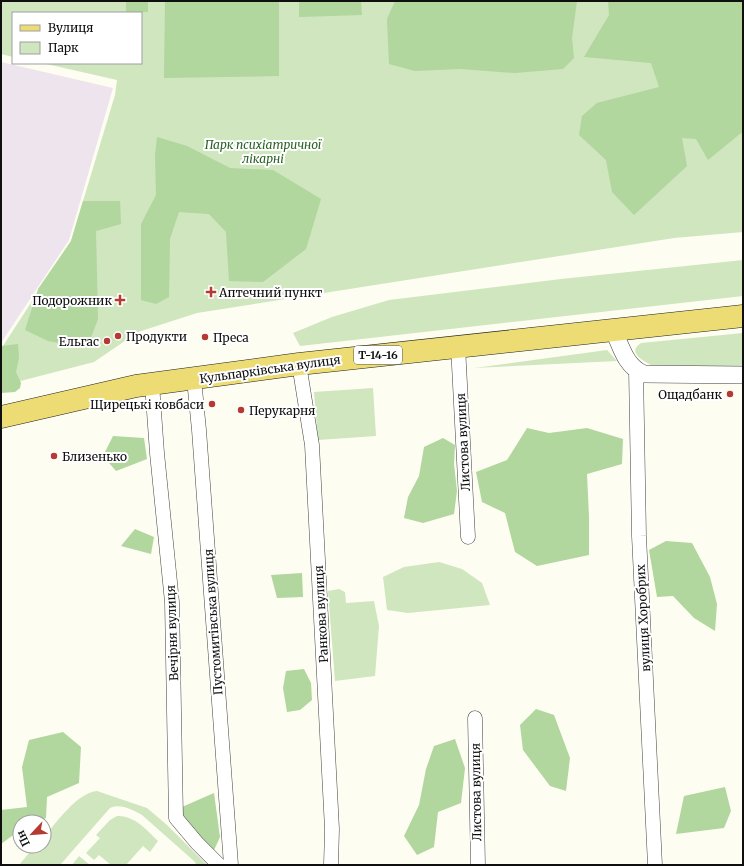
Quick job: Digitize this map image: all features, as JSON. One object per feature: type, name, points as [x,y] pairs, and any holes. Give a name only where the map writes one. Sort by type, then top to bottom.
[{"type":"main road","name":"Кульпарківська вулиця","points":[[1,417],[136,386],[299,364],[743,316]]},
{"type":"street","points":[[614,331],[629,363],[636,370],[644,374],[743,375]]},
{"type":"street","name":"Листова вулиця","points":[[458,346],[468,537]]},
{"type":"street","name":"Ранкова вулиця","points":[[299,364],[312,445],[332,829],[331,865]]},
{"type":"street","name":"вулиця Хоробрих","points":[[636,370],[639,536],[655,865]]},
{"type":"street","name":"Пустомитівська вулиця","points":[[194,379],[201,454],[231,865]]},
{"type":"street","name":"Вечірня вулиця","points":[[152,384],[157,453],[172,602],[176,818],[197,843],[219,865]]},
{"type":"street","name":"Листова вулиця","points":[[475,718],[478,865]]},
{"type":"shaded area","points":[[1,62],[113,88],[69,240],[1,343]]},
{"type":"green space","name":"Парк психіатричної лікарні","points":[[1,1],[743,1],[743,232],[674,238],[197,313],[138,332],[94,362],[5,385],[1,349],[71,241],[115,95],[117,80],[46,64],[142,64],[142,12],[12,12],[12,57],[1,54]]},
{"type":"green space","points":[[126,1],[148,1],[148,12],[126,12]]},
{"type":"green space","points":[[165,1],[279,1],[279,76],[164,78]]},
{"type":"green space","points":[[299,1],[361,1],[362,15],[299,17]]},
{"type":"green space","points":[[395,1],[577,1],[572,38],[574,58],[563,69],[515,73],[460,69],[415,71],[389,64],[387,19]]},
{"type":"green space","points":[[608,1],[743,1],[743,135],[741,133],[708,160],[696,139],[682,138],[687,166],[634,215],[612,192],[606,160],[579,135],[582,116],[597,103],[659,87],[651,63],[584,57],[609,15]]},
{"type":"green space","points":[[157,137],[187,146],[230,168],[273,170],[321,199],[306,249],[263,282],[229,281],[226,232],[209,214],[179,212],[170,239],[169,297],[156,304],[141,300],[141,224],[156,195],[155,155]]},
{"type":"green space","points":[[83,201],[120,201],[121,224],[96,231],[98,319],[87,348],[48,341],[25,330],[38,289],[71,241]]},
{"type":"green space","points":[[743,260],[743,296],[300,346],[293,333],[332,317],[389,300],[561,279]]},
{"type":"green space","points":[[743,333],[743,367],[651,365],[637,356],[635,350],[641,343]]},
{"type":"green space","points":[[18,344],[19,358],[16,372],[21,383],[20,388],[15,392],[1,393],[1,346]]},
{"type":"green space","points":[[607,350],[617,361],[474,368]]},
{"type":"green space","points":[[373,388],[376,436],[318,440],[314,392]]},
{"type":"green space","points":[[527,428],[549,433],[587,428],[623,439],[622,464],[587,474],[589,555],[537,566],[515,552],[505,513],[482,502],[476,472],[507,460]]},
{"type":"green space","points":[[113,436],[144,438],[147,459],[116,471],[103,456]]},
{"type":"green space","points":[[443,438],[455,445],[454,464],[457,491],[454,514],[423,523],[404,518],[408,497],[419,476],[424,447]]},
{"type":"green space","points":[[135,529],[154,537],[151,554],[121,546]]},
{"type":"green space","points":[[666,541],[692,543],[710,577],[717,604],[715,631],[694,618],[673,596],[657,597],[649,550]]},
{"type":"green space","points":[[439,562],[462,569],[482,583],[490,605],[408,613],[387,610],[383,577],[404,567]]},
{"type":"green space","points":[[302,573],[303,597],[277,598],[271,575]]},
{"type":"green space","points":[[339,589],[345,592],[346,603],[374,601],[379,626],[375,676],[335,681],[328,591]]},
{"type":"green space","points":[[304,669],[311,683],[312,700],[300,710],[287,712],[283,688],[286,671]]},
{"type":"green space","points":[[536,709],[554,715],[570,758],[566,791],[550,786],[523,750],[520,725]]},
{"type":"green space","points":[[63,732],[81,747],[79,783],[47,797],[46,814],[12,814],[12,836],[1,844],[1,810],[27,807],[22,767],[29,740]]},
{"type":"green space","points":[[455,739],[465,768],[461,803],[438,812],[434,847],[417,855],[404,836],[419,805],[426,769],[434,746]]},
{"type":"green space","points":[[725,787],[731,811],[724,828],[676,834],[684,796]]},
{"type":"green space","points":[[97,791],[147,808],[167,825],[207,865],[197,865],[142,815],[135,811],[118,806],[110,808],[60,865],[19,865],[28,854],[52,854],[52,828],[75,802],[90,793]]},
{"type":"green space","points":[[214,793],[220,837],[210,859],[183,826],[182,807]]},
{"type":"green space","points":[[117,816],[129,818],[140,824],[158,841],[150,852],[143,846],[126,865],[111,865],[99,855],[94,860],[86,853],[100,838],[96,835],[110,820]]},
{"type":"green space","points":[[79,856],[90,865],[72,865]]},
{"type":"place","name":"Аптечний пункт","points":[[211,292]]},
{"type":"place","name":"Подорожник","points":[[120,300]]},
{"type":"place","name":"Продукти","points":[[118,336]]},
{"type":"place","name":"Преса","points":[[205,337]]},
{"type":"place","name":"Ельгас","points":[[107,341]]},
{"type":"place","name":"Ощадбанк","points":[[730,394]]},
{"type":"place","name":"Щирецькі ковбаси","points":[[212,404]]},
{"type":"place","name":"Перукарня","points":[[241,410]]},
{"type":"place","name":"Близенько","points":[[54,456]]}]
